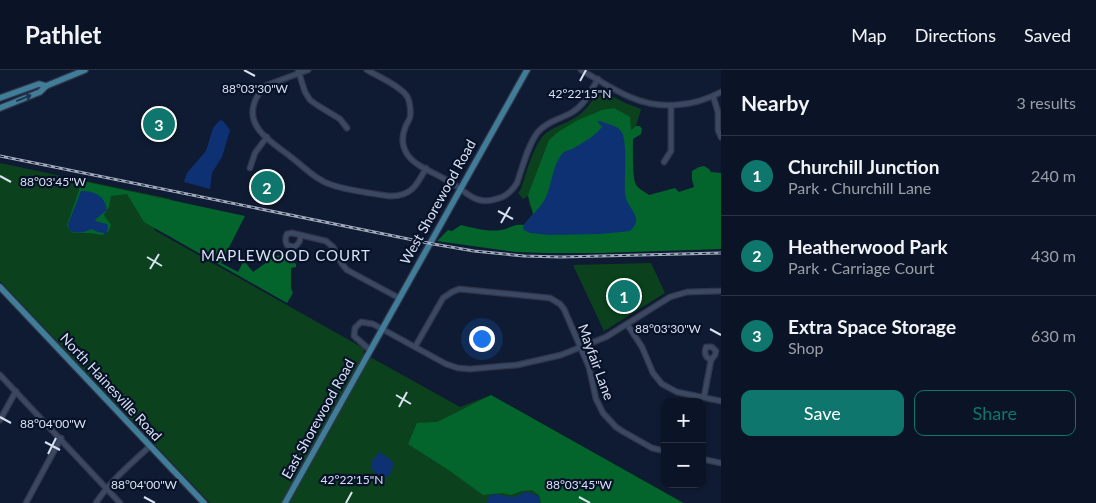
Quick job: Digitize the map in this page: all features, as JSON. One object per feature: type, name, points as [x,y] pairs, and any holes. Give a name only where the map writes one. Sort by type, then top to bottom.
[{"type":"main road","points":[[0,108],[40,92],[46,86],[85,70]]},
{"type":"main road","name":"West Shorewood Road","points":[[371,349],[527,70]]},
{"type":"main road","points":[[0,98],[39,84],[46,86]]},
{"type":"main road","name":"North Hainesville Road","points":[[0,287],[204,503]]},
{"type":"main road","name":"East Shorewood Road","points":[[285,503],[371,349]]},
{"type":"street","points":[[308,70],[298,72],[267,85],[256,98],[252,114],[254,122],[267,137],[314,176],[333,186],[398,197],[412,189],[426,168]]},
{"type":"street","points":[[367,70],[402,90],[408,98],[410,117],[405,127],[403,144],[406,153],[412,160],[474,198],[484,201],[494,200],[508,194],[517,183],[532,141],[539,131],[546,125],[582,105],[598,79]]},
{"type":"street","points":[[581,70],[623,94],[640,101],[661,105],[701,101],[721,92]]},
{"type":"street","points":[[298,72],[310,100],[340,119],[347,128]]},
{"type":"street","points":[[713,96],[718,112],[718,130],[721,137]]},
{"type":"street","points":[[664,162],[671,151],[670,105]]},
{"type":"street","points":[[250,168],[255,153],[267,137]]},
{"type":"street","points":[[300,235],[326,241],[333,247],[347,270],[399,298]]},
{"type":"street","name":"Mayfair Lane","points":[[415,347],[443,298],[459,289],[546,296],[560,304],[564,309],[589,367],[596,399],[603,413],[622,431],[652,448],[661,450]]},
{"type":"street","points":[[371,349],[354,336],[355,328],[361,322],[382,328],[453,367],[470,369],[517,365],[561,355],[606,337],[663,300],[679,294],[721,291]]},
{"type":"street","points":[[627,324],[642,347],[653,372],[662,384],[677,392],[721,401]]},
{"type":"street","points":[[704,397],[711,360]]},
{"type":"street","points":[[0,375],[120,503]]},
{"type":"street","points":[[0,420],[16,391]]},
{"type":"street","points":[[26,503],[60,438]]},
{"type":"street","points":[[96,503],[106,488],[150,446]]},
{"type":"street","points":[[706,460],[721,463]]},
{"type":"green space","points":[[599,89],[641,109],[636,126],[530,207],[528,196],[523,199],[518,193],[540,140],[550,130],[571,120],[584,111]]},
{"type":"green space","points":[[614,108],[630,117],[631,130],[636,126],[640,126],[642,129],[641,134],[633,139],[634,176],[636,185],[649,195],[675,188],[679,192],[694,187],[692,171],[699,167],[704,166],[711,172],[721,173],[721,249],[546,253],[516,252],[437,241],[448,230],[452,231],[461,225],[501,230],[524,225],[533,214],[528,195],[549,140],[578,120],[602,110]]},
{"type":"green space","points":[[0,163],[171,199],[154,230],[365,349],[363,353],[460,407],[491,395],[684,503],[210,503],[0,281]]},
{"type":"green space","points":[[82,181],[245,216],[221,263],[238,272],[243,262],[245,262],[253,272],[270,260],[269,257],[282,255],[296,264],[296,267],[291,268],[291,288],[293,293],[287,303],[144,222],[127,194],[111,196],[109,207],[104,215],[111,225],[108,232],[102,235],[70,231],[67,225]]},
{"type":"green space","points":[[651,263],[665,293],[604,331],[573,265]]},
{"type":"green space","points":[[491,395],[683,503],[541,503],[539,495],[532,490],[511,495],[502,493],[483,495],[408,444],[417,423],[437,422]]},
{"type":"water","points":[[220,120],[230,130],[222,157],[212,173],[210,189],[184,182],[187,173],[206,151],[213,128]]},
{"type":"water","points":[[597,121],[617,127],[623,136],[625,193],[626,199],[636,217],[634,226],[630,231],[601,234],[549,235],[530,233],[524,230],[524,225],[546,197],[560,157],[564,152],[593,136],[602,127]]},
{"type":"water","points":[[81,191],[95,193],[104,201],[107,210],[95,221],[107,224],[107,233],[104,234],[91,229],[80,232],[69,230],[68,224]]},
{"type":"water","points":[[380,452],[393,463],[391,472],[385,478],[375,473],[371,467],[371,463]]},
{"type":"water","points":[[525,492],[540,498],[539,503],[488,503],[488,498],[493,494],[514,497]]},
{"type":"railway","points":[[0,156],[474,251],[524,256],[561,257],[721,253]]},
{"type":"place","name":"Extra Space Storage","points":[[159,124]]},
{"type":"place","name":"Heatherwood Park","points":[[267,187]]},
{"type":"place","name":"Churchill Junction","points":[[624,296]]},
{"type":"district","name":"MAPLEWOOD COURT","points":[[286,256]]}]
